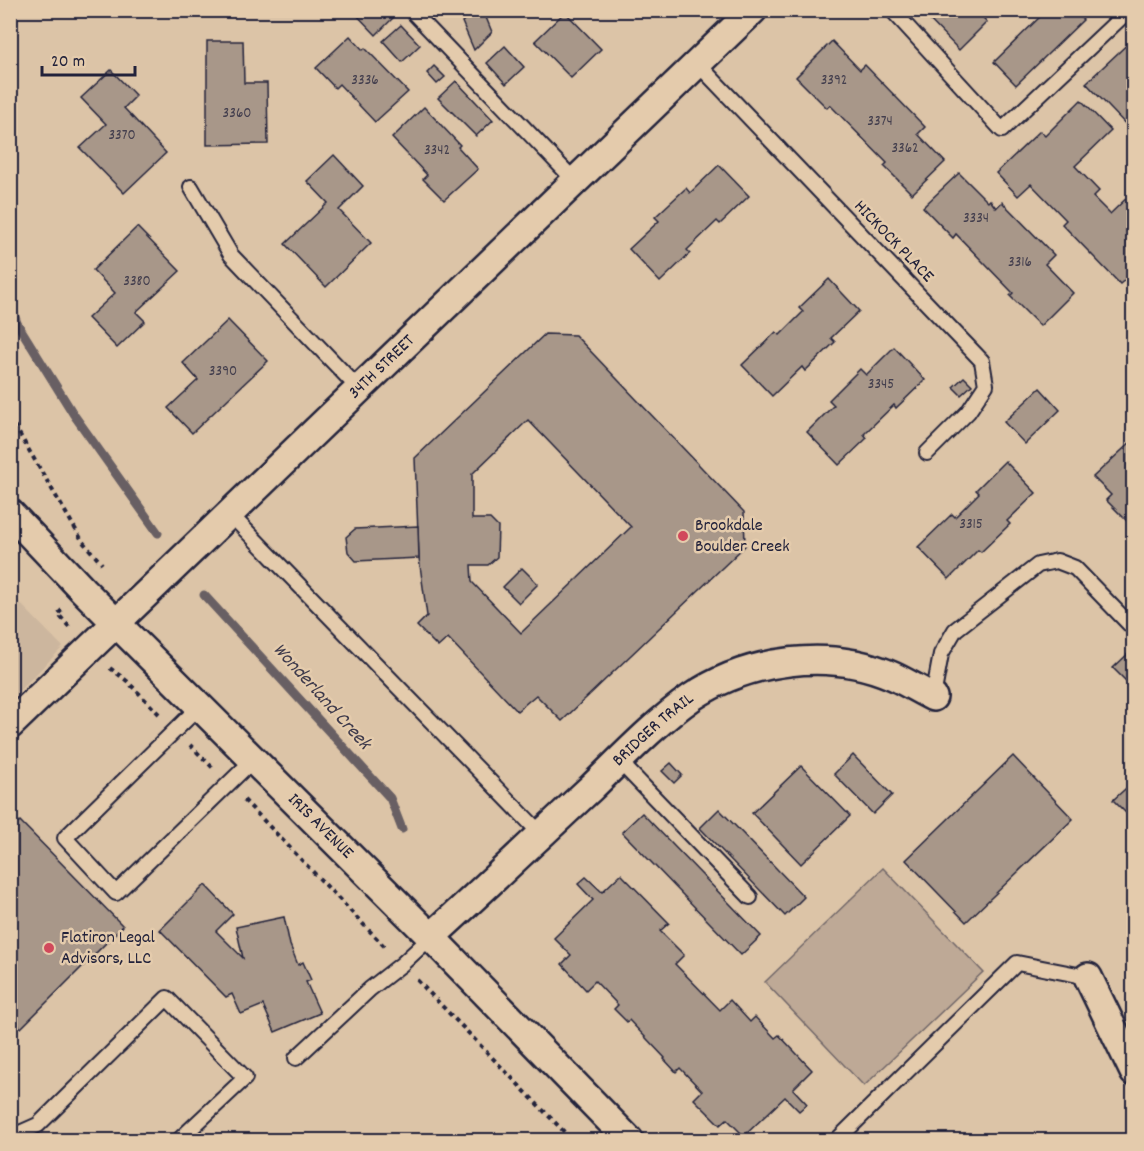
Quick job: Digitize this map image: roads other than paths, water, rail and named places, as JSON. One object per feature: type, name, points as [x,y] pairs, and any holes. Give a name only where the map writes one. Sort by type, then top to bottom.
[{"type":"street","name":"34TH STREET","points":[[10,726],[753,10]]},
{"type":"street","name":"IRIS AVENUE","points":[[10,513],[83,590],[254,759],[628,1140]]},
{"type":"street","name":"BRIDGER TRAIL","points":[[431,938],[666,717],[710,686],[755,668],[803,660],[837,662],[870,668],[892,675],[933,697]]},
{"type":"street","points":[[1088,977],[1134,1072]]},
{"type":"lane","points":[[411,10],[575,181]]},
{"type":"lane","points":[[892,10],[1002,130],[1129,10]]},
{"type":"lane","name":"HICKOCK PLACE","points":[[698,64],[982,360],[986,385],[968,412],[927,453]]},
{"type":"lane","points":[[191,187],[231,255],[359,390]]},
{"type":"lane","points":[[231,515],[541,834]]},
{"type":"lane","points":[[933,697],[941,654],[955,630],[1038,565],[1057,561],[1076,568],[1134,629]]},
{"type":"lane","points":[[200,706],[64,838],[116,893],[254,759]]},
{"type":"lane","points":[[620,761],[750,897]]},
{"type":"lane","points":[[296,1058],[370,989],[431,938]]},
{"type":"lane","points":[[837,1140],[1017,963],[1088,977]]},
{"type":"lane","points":[[10,1131],[20,1133],[38,1125],[167,998],[245,1078],[179,1140]]},
{"type":"waterway","name":"Wonderland Creek","points":[[10,16],[12,10]]},
{"type":"waterway","name":"Wonderland Creek","points":[[10,301],[17,323],[74,415],[158,533]]},
{"type":"waterway","name":"Wonderland Creek","points":[[204,595],[390,798],[402,829]]},
{"type":"place","name":"Brookdale Boulder Creek","points":[[683,536]]},
{"type":"place","name":"Flatiron Legal Advisors, LLC","points":[[49,948]]}]
